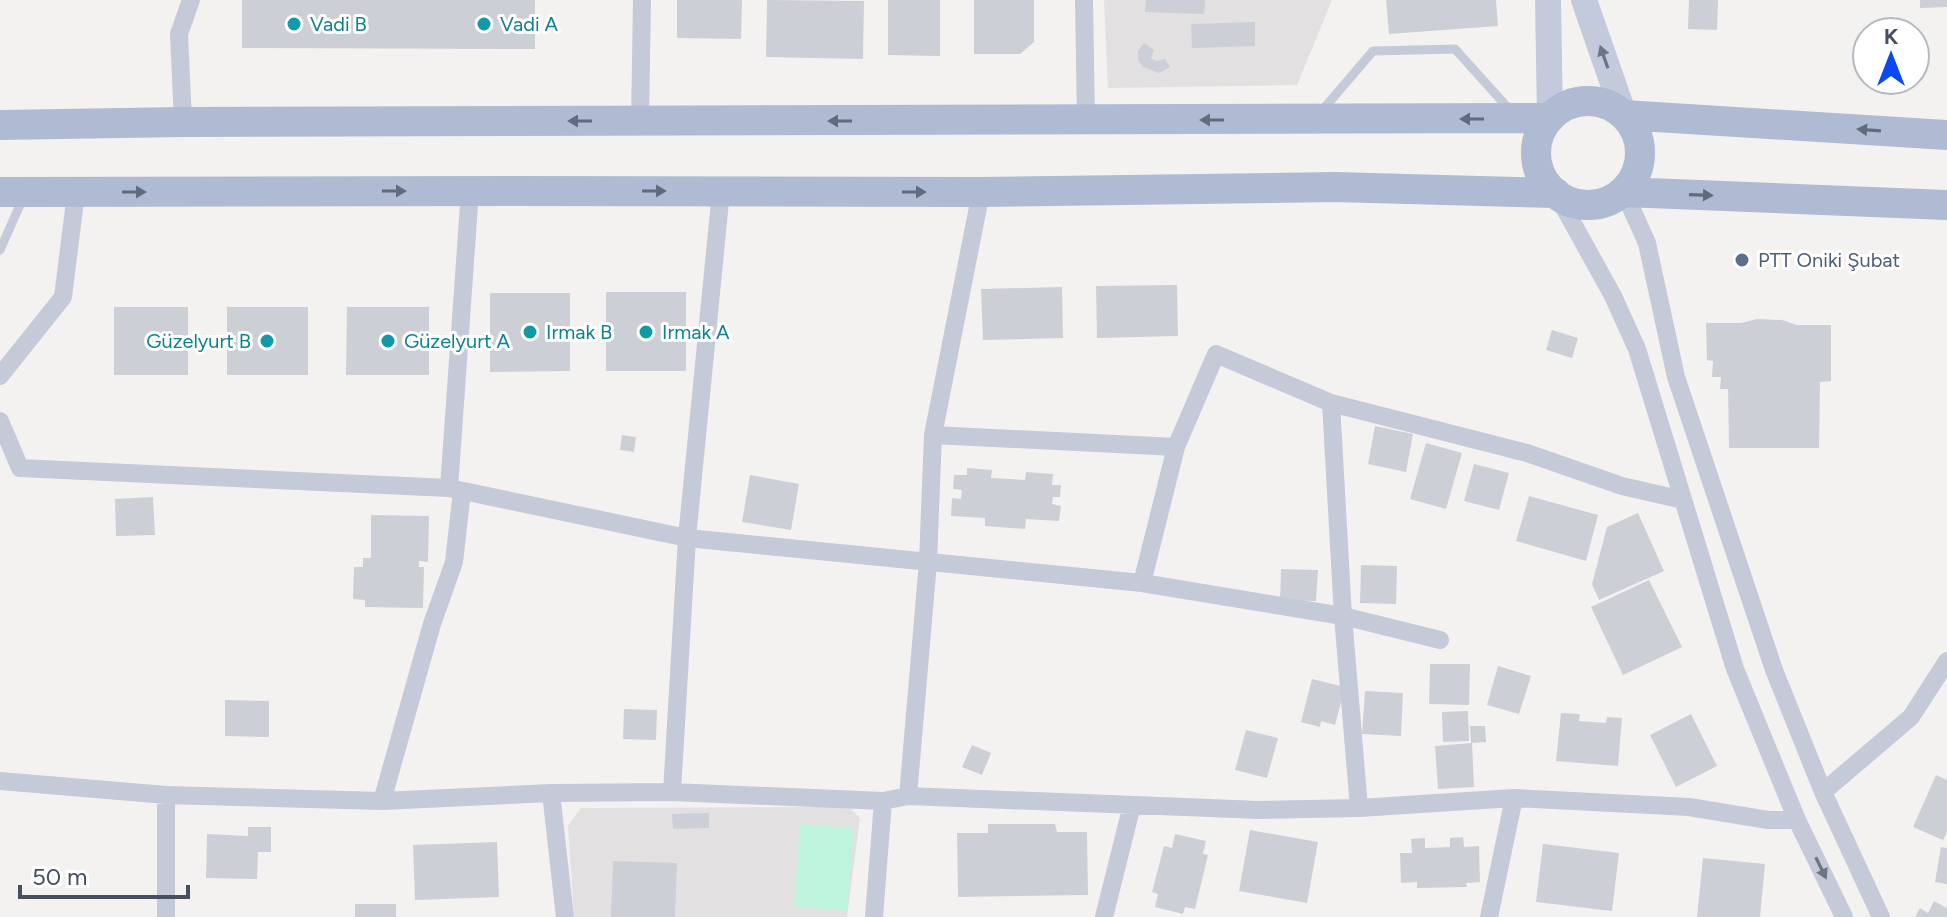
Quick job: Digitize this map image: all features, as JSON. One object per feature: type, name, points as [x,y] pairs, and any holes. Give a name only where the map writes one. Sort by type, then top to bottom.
[{"type":"main road","points":[[1592,101],[1609,105],[1624,115],[1635,129],[1640,163],[1634,179],[1624,192],[1609,201],[1593,205],[1576,204],[1561,198],[1548,187],[1539,173],[1535,156],[1537,140],[1545,123],[1557,110],[1574,102],[1592,101]]},
{"type":"main road","points":[[1624,115],[1947,135]]},
{"type":"main road","points":[[0,125],[1550,118]]},
{"type":"main road","points":[[13,192],[981,192],[1334,187],[1556,193]]},
{"type":"main road","points":[[1624,192],[1947,205]]},
{"type":"street","points":[[183,122],[179,34],[191,0]]},
{"type":"street","points":[[640,121],[642,0]]},
{"type":"street","points":[[1084,0],[1086,121]]},
{"type":"street","points":[[1548,0],[1550,118]]},
{"type":"street","points":[[1584,0],[1624,115]]},
{"type":"street","points":[[382,801],[432,624],[454,562],[470,191]]},
{"type":"street","points":[[672,792],[687,538],[721,191]]},
{"type":"street","points":[[908,796],[928,562],[933,435],[981,192]]},
{"type":"street","points":[[1624,192],[1647,243],[1676,377],[1774,670],[1823,792],[1881,917]]},
{"type":"street","points":[[0,376],[63,297],[76,193]]},
{"type":"street","points":[[1556,193],[1613,296],[1637,349],[1735,669],[1797,820],[1844,917]]},
{"type":"street","points":[[1142,583],[1176,447],[1216,354],[1331,403],[1527,453],[1622,486],[1683,500]]},
{"type":"street","points":[[1331,403],[1343,616],[1359,808]]},
{"type":"street","points":[[0,421],[20,468],[455,489],[687,538],[1142,583],[1343,616],[1440,640]]},
{"type":"street","points":[[933,435],[1176,447]]},
{"type":"street","points":[[1823,792],[1911,717],[1947,661]]},
{"type":"street","points":[[0,781],[166,795],[382,801],[551,793],[672,792],[883,801],[908,796],[1259,810],[1359,808],[1514,798],[1689,807],[1768,820],[1797,820]]},
{"type":"street","points":[[551,793],[565,917]]},
{"type":"street","points":[[166,795],[166,917]]},
{"type":"street","points":[[1489,917],[1514,798]]},
{"type":"street","points":[[874,917],[883,801]]},
{"type":"street","points":[[1104,917],[1132,805]]},
{"type":"lane","points":[[1314,119],[1373,51],[1455,49],[1518,118]]},
{"type":"lane","points":[[0,250],[13,192]]},
{"type":"shaded area","points":[[1104,0],[1332,0],[1297,85],[1108,88]]},
{"type":"shaded area","points":[[849,807],[860,818],[847,917],[574,917],[568,826],[581,808]]},
{"type":"green space","points":[[800,824],[854,828],[847,911],[794,906]]},
{"type":"building","points":[[242,0],[535,0],[535,49],[242,48]]},
{"type":"building","points":[[677,0],[742,0],[741,39],[677,38]]},
{"type":"building","points":[[767,0],[864,1],[863,59],[766,57]]},
{"type":"building","points":[[888,0],[940,0],[940,56],[888,55]]},
{"type":"building","points":[[974,0],[1034,0],[1034,42],[1020,54],[974,54]]},
{"type":"building","points":[[1146,0],[1205,0],[1204,14],[1145,12]]},
{"type":"building","points":[[1386,0],[1496,0],[1498,26],[1389,34]]},
{"type":"building","points":[[1689,0],[1718,0],[1717,30],[1688,29]]},
{"type":"building","points":[[1920,0],[1947,0],[1947,7],[1920,8]]},
{"type":"building","points":[[1255,22],[1255,46],[1192,48],[1191,24]]},
{"type":"building","points":[[1144,43],[1154,50],[1151,58],[1156,61],[1165,59],[1170,67],[1159,73],[1143,67],[1138,60],[1138,51]]},
{"type":"building","points":[[1177,285],[1178,336],[1097,338],[1096,286]]},
{"type":"building","points":[[1062,287],[1063,338],[983,340],[981,289]]},
{"type":"building","name":"Irmak A","points":[[606,292],[686,292],[686,371],[606,371]]},
{"type":"building","name":"Irmak B","points":[[490,293],[570,293],[570,371],[490,372]]},
{"type":"building","points":[[114,307],[188,307],[188,375],[114,375]]},
{"type":"building","name":"Güzelyurt B","points":[[227,307],[308,307],[308,375],[227,375]]},
{"type":"building","name":"Güzelyurt A","points":[[347,307],[429,307],[429,375],[346,375]]},
{"type":"building","points":[[1757,319],[1782,320],[1797,325],[1831,325],[1831,381],[1820,382],[1819,448],[1729,448],[1728,389],[1720,389],[1721,377],[1712,377],[1713,361],[1707,360],[1706,323],[1741,323]]},
{"type":"building","points":[[1552,330],[1578,338],[1572,358],[1546,350]]},
{"type":"building","points":[[1375,426],[1413,434],[1406,472],[1368,464]]},
{"type":"building","points":[[622,435],[636,437],[634,452],[620,450]]},
{"type":"building","points":[[1426,443],[1462,453],[1446,509],[1410,499]]},
{"type":"building","points":[[1474,464],[1509,473],[1499,510],[1464,501]]},
{"type":"building","points":[[967,468],[992,470],[991,478],[1025,480],[1026,472],[1053,474],[1052,485],[1061,485],[1060,497],[1053,497],[1052,504],[1061,506],[1059,521],[1026,519],[1025,529],[985,526],[985,518],[951,516],[952,498],[961,499],[962,490],[953,489],[954,475],[967,475]]},
{"type":"building","points":[[750,475],[799,484],[791,530],[742,522]]},
{"type":"building","points":[[1529,496],[1598,515],[1586,561],[1516,541]]},
{"type":"building","points":[[153,497],[155,535],[116,536],[115,499]]},
{"type":"building","points":[[1638,513],[1664,571],[1599,600],[1592,584],[1607,527]]},
{"type":"building","points":[[371,515],[429,516],[428,562],[419,561],[419,567],[424,567],[423,608],[365,607],[365,600],[353,599],[354,567],[363,567],[363,558],[371,558]]},
{"type":"building","points":[[1361,565],[1397,566],[1396,604],[1360,603]]},
{"type":"building","points":[[1281,569],[1318,570],[1316,601],[1280,600]]},
{"type":"building","points":[[1649,580],[1682,647],[1623,675],[1591,607]]},
{"type":"building","points":[[1430,664],[1470,664],[1469,705],[1429,704]]},
{"type":"building","points":[[1498,666],[1531,676],[1519,714],[1487,705]]},
{"type":"building","points":[[1312,679],[1345,687],[1335,725],[1321,721],[1320,727],[1301,722]]},
{"type":"building","points":[[1365,691],[1403,693],[1401,736],[1362,734]]},
{"type":"building","points":[[225,700],[269,701],[269,737],[225,736]]},
{"type":"building","points":[[624,709],[657,710],[656,740],[623,739]]},
{"type":"building","points":[[1468,711],[1469,741],[1443,742],[1442,712]]},
{"type":"building","points":[[1561,713],[1580,714],[1579,721],[1606,723],[1607,717],[1622,718],[1618,766],[1556,761]]},
{"type":"building","points":[[1691,714],[1717,766],[1676,787],[1650,735]]},
{"type":"building","points":[[1470,726],[1485,726],[1486,742],[1471,743]]},
{"type":"building","points":[[1246,730],[1278,738],[1267,778],[1235,770]]},
{"type":"building","points":[[1472,743],[1474,787],[1438,789],[1435,746]]},
{"type":"building","points":[[972,745],[991,753],[982,775],[962,767]]},
{"type":"building","points":[[1936,775],[1947,780],[1947,832],[1943,840],[1913,827]]},
{"type":"building","points":[[709,813],[709,828],[673,829],[672,814]]},
{"type":"building","points":[[988,824],[1055,824],[1057,832],[1087,832],[1088,895],[958,897],[957,833],[988,833]]},
{"type":"building","points":[[248,827],[271,827],[271,852],[258,852],[257,879],[206,878],[207,834],[248,836]]},
{"type":"building","points":[[1250,830],[1318,842],[1307,903],[1239,891]]},
{"type":"building","points":[[1175,834],[1206,841],[1203,854],[1208,855],[1195,909],[1185,907],[1183,914],[1155,907],[1158,894],[1152,892],[1164,846],[1172,848]]},
{"type":"building","points":[[1463,837],[1464,847],[1479,846],[1480,882],[1466,883],[1467,887],[1417,888],[1417,882],[1401,883],[1400,853],[1412,853],[1411,839],[1425,838],[1425,848],[1450,847],[1450,838]]},
{"type":"building","points":[[497,842],[499,897],[415,900],[413,845]]},
{"type":"building","points":[[1543,844],[1619,853],[1612,911],[1536,902]]},
{"type":"building","points":[[1941,847],[1947,848],[1947,884],[1935,882]]},
{"type":"building","points":[[1703,858],[1765,864],[1760,917],[1697,917]]},
{"type":"building","points":[[613,861],[677,863],[675,917],[611,917]]},
{"type":"building","points":[[1934,901],[1947,908],[1947,917],[1915,917],[1920,908],[1928,913]]},
{"type":"building","points":[[355,904],[396,904],[396,917],[355,917]]},
{"type":"place","name":"Vadi B","points":[[294,24]]},
{"type":"place","name":"Vadi A","points":[[484,24]]},
{"type":"place","name":"PTT Oniki Şubat","points":[[1742,260]]},
{"type":"place","name":"Irmak B","points":[[530,332]]},
{"type":"place","name":"Irmak A","points":[[646,332]]},
{"type":"place","name":"Güzelyurt B","points":[[267,341]]},
{"type":"place","name":"Güzelyurt A","points":[[388,341]]}]
